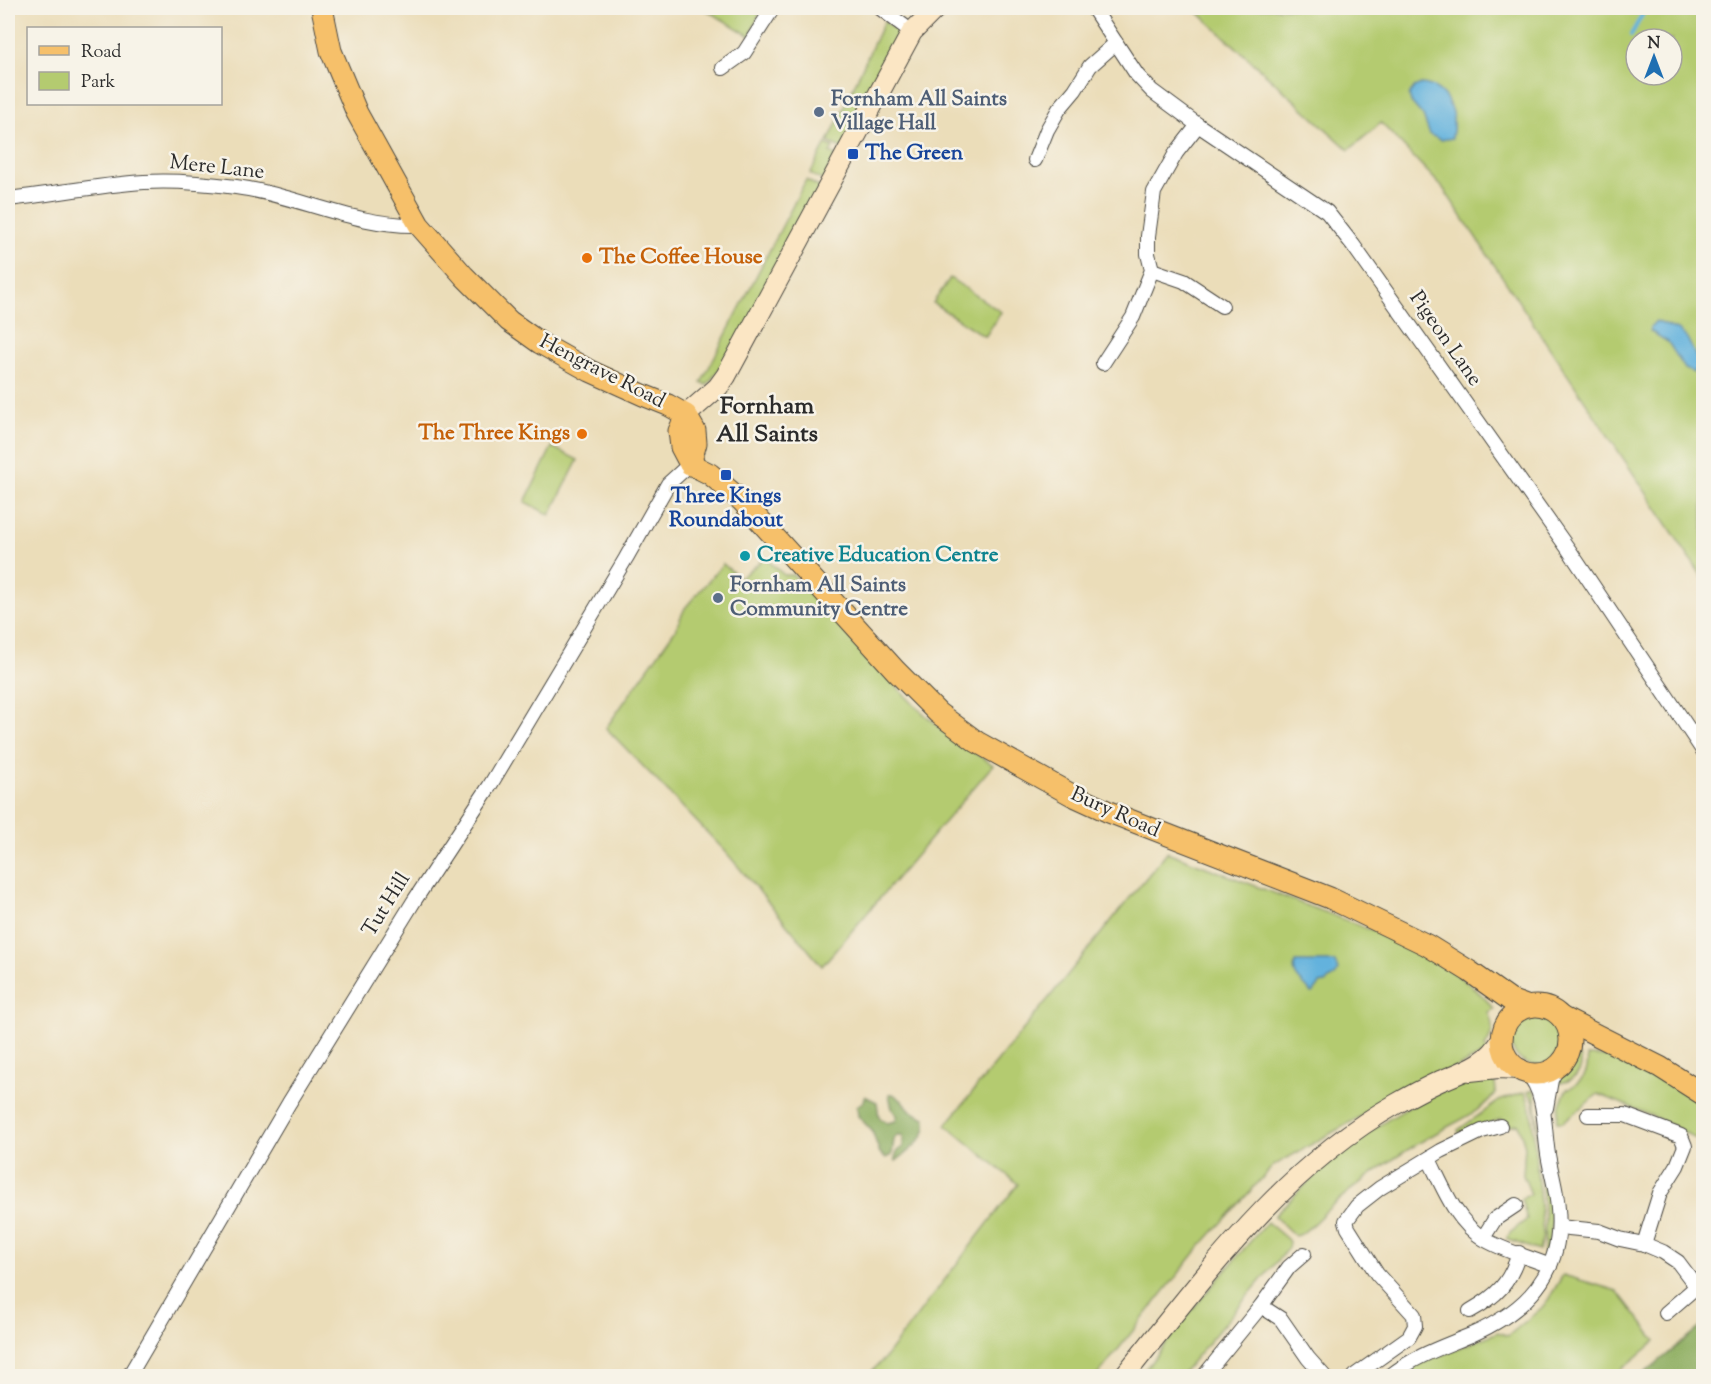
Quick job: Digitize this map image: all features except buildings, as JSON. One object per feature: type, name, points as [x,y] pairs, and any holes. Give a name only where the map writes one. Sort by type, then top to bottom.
[{"type":"main road","name":"Hengrave Road","points":[[322,8],[331,51],[357,113],[419,225],[464,276],[509,321],[540,343],[590,371],[686,415]]},
{"type":"main road","points":[[690,464],[681,447],[679,430],[686,415],[718,387],[726,376],[912,32],[936,8]]},
{"type":"main road","name":"Bury Road","points":[[690,464],[710,474],[742,501],[896,671],[938,713],[977,742],[1071,795],[1109,812],[1330,898],[1427,945],[1510,1000],[1529,1007]]},
{"type":"main road","name":"Bury Road","points":[[1478,978],[1503,1016],[1503,1034]]},
{"type":"main road","points":[[1124,1377],[1201,1282],[1262,1212],[1310,1166],[1354,1130],[1396,1104],[1439,1082],[1467,1071],[1496,1051],[1510,1019],[1518,1011],[1529,1007],[1546,1008],[1660,1067],[1704,1095]]},
{"type":"main road","points":[[1561,1017],[1570,1035],[1563,1060]]},
{"type":"main road","points":[[1503,1034],[1507,1057],[1523,1071]]},
{"type":"main road","points":[[1467,1071],[1498,1068],[1538,1074],[1549,1071],[1563,1060],[1583,1050],[1624,1050]]},
{"type":"street","points":[[723,68],[744,53],[772,8]]},
{"type":"street","points":[[880,8],[912,32]]},
{"type":"street","name":"Pigeon Lane","points":[[1093,8],[1137,75],[1152,91],[1198,125],[1327,212],[1353,245],[1569,550],[1704,752]]},
{"type":"street","points":[[1035,160],[1047,130],[1059,109],[1075,90],[1090,66],[1116,43]]},
{"type":"street","points":[[1103,363],[1133,317],[1152,270],[1148,254],[1148,237],[1154,192],[1171,160],[1198,125]]},
{"type":"street","name":"Mere Lane","points":[[8,199],[145,182],[195,183],[255,190],[374,222],[419,225]]},
{"type":"street","points":[[1152,270],[1184,281],[1222,306]]},
{"type":"street","name":"Tut Hill","points":[[129,1377],[273,1130],[414,901],[489,787],[668,484],[690,464]]},
{"type":"street","points":[[1544,1119],[1551,1080],[1563,1060]]},
{"type":"street","points":[[1390,1377],[1416,1358],[1478,1331],[1516,1310],[1536,1289],[1550,1266],[1556,1250],[1559,1227],[1558,1209],[1539,1094],[1533,1079],[1523,1071]]},
{"type":"street","points":[[1588,1115],[1625,1115],[1681,1136],[1685,1146],[1677,1166],[1660,1192],[1644,1244]]},
{"type":"street","points":[[1354,1377],[1409,1337],[1415,1326],[1414,1315],[1377,1274],[1348,1228],[1346,1221],[1357,1206],[1380,1188],[1441,1151],[1482,1131],[1500,1126]]},
{"type":"street","points":[[1429,1159],[1451,1202],[1465,1222],[1483,1238],[1550,1266]]},
{"type":"street","points":[[1483,1238],[1495,1219],[1516,1205]]},
{"type":"street","points":[[1559,1227],[1599,1231],[1620,1239],[1644,1244],[1663,1252],[1678,1262],[1700,1284],[1666,1313]]},
{"type":"street","points":[[1204,1377],[1289,1267],[1304,1254]]},
{"type":"street","points":[[1470,1311],[1484,1303],[1503,1285],[1513,1273],[1519,1254]]},
{"type":"street","points":[[1261,1306],[1281,1319],[1324,1377]]},
{"type":"green space","points":[[703,8],[762,8],[750,36]]},
{"type":"green space","points":[[1193,8],[1703,8],[1703,578],[1443,188],[1381,123],[1349,150]]},
{"type":"green space","points":[[884,21],[900,34],[843,149],[828,142]]},
{"type":"green space","points":[[826,144],[833,147],[830,153],[836,156],[823,181],[810,174]]},
{"type":"green space","points":[[806,180],[821,188],[738,345],[707,385],[701,383]]},
{"type":"green space","points":[[950,278],[1001,312],[985,337],[933,303]]},
{"type":"green space","points":[[552,447],[578,460],[550,515],[525,502]]},
{"type":"green space","points":[[765,558],[784,575],[793,575],[916,707],[951,737],[993,765],[822,966],[725,851],[606,728],[675,630],[685,608],[723,564],[740,578]]},
{"type":"green space","points":[[1167,852],[1377,933],[1456,974],[1494,1009],[1488,1012],[1492,1026],[1490,1038],[1485,1047],[1488,1052],[1388,1101],[1273,1166],[1199,1248],[1097,1376],[867,1376],[884,1359],[1018,1184],[946,1125]]},
{"type":"green space","points":[[1536,1015],[1554,1022],[1561,1040],[1554,1058],[1536,1065],[1518,1058],[1511,1040],[1518,1022]]},
{"type":"green space","points":[[1580,1056],[1581,1067],[1576,1076],[1562,1083],[1556,1083],[1563,1069]]},
{"type":"green space","points":[[1587,1056],[1612,1057],[1629,1061],[1703,1103],[1703,1144],[1665,1122],[1598,1094],[1563,1122],[1557,1122],[1559,1106],[1567,1089],[1584,1077],[1588,1062]]},
{"type":"green space","points":[[1494,1075],[1496,1091],[1483,1106],[1377,1170],[1335,1203],[1301,1234],[1295,1236],[1274,1216],[1330,1162],[1386,1121],[1451,1087]]},
{"type":"green space","points":[[1534,1089],[1541,1154],[1552,1215],[1550,1240],[1547,1254],[1544,1256],[1545,1220],[1536,1118],[1534,1101],[1528,1091]]},
{"type":"green space","points":[[1525,1092],[1531,1108],[1543,1235],[1539,1251],[1507,1239],[1510,1233],[1527,1219],[1521,1199],[1531,1194],[1523,1175],[1525,1146],[1518,1124],[1504,1127],[1502,1119],[1459,1133],[1458,1130],[1499,1101]]},
{"type":"green space","points":[[889,1094],[893,1094],[905,1103],[910,1111],[925,1118],[926,1124],[925,1131],[918,1142],[896,1161],[897,1151],[903,1147],[903,1135],[897,1135],[894,1139],[892,1155],[885,1158],[880,1153],[872,1131],[858,1116],[857,1106],[864,1101],[865,1096],[877,1102],[879,1117],[887,1123],[896,1121],[897,1116],[892,1109]]},
{"type":"green space","points":[[1267,1222],[1287,1239],[1288,1248],[1180,1376],[1140,1376],[1196,1305]]},
{"type":"green space","points":[[1563,1275],[1617,1291],[1656,1341],[1614,1376],[1402,1376],[1417,1365],[1498,1332],[1508,1336],[1545,1305]]},
{"type":"green space","points":[[1703,1325],[1703,1376],[1641,1376]]},
{"type":"water","points":[[1421,84],[1438,90],[1444,96],[1452,111],[1452,138],[1441,140],[1430,135],[1423,116],[1411,102],[1409,96],[1414,87]]},
{"type":"water","points":[[1656,321],[1679,331],[1687,338],[1698,363],[1694,373],[1685,369],[1668,342],[1650,331],[1650,327]]},
{"type":"water","points":[[1295,962],[1335,962],[1338,970],[1336,975],[1320,984],[1311,993],[1296,976]]},
{"type":"waterway","points":[[1635,27],[1646,8]]},
{"type":"place","name":"Fornham All Saints Village Hall","points":[[819,112]]},
{"type":"place","name":"The Green","points":[[853,154]]},
{"type":"place","name":"The Coffee House","points":[[587,258]]},
{"type":"place","name":"The Three Kings","points":[[582,434]]},
{"type":"place","name":"Three Kings Roundabout","points":[[726,475]]},
{"type":"place","name":"Creative Education Centre","points":[[745,556]]},
{"type":"place","name":"Fornham All Saints Community Centre","points":[[718,598]]},
{"type":"district","name":"Fornham All Saints","points":[[767,421]]}]
